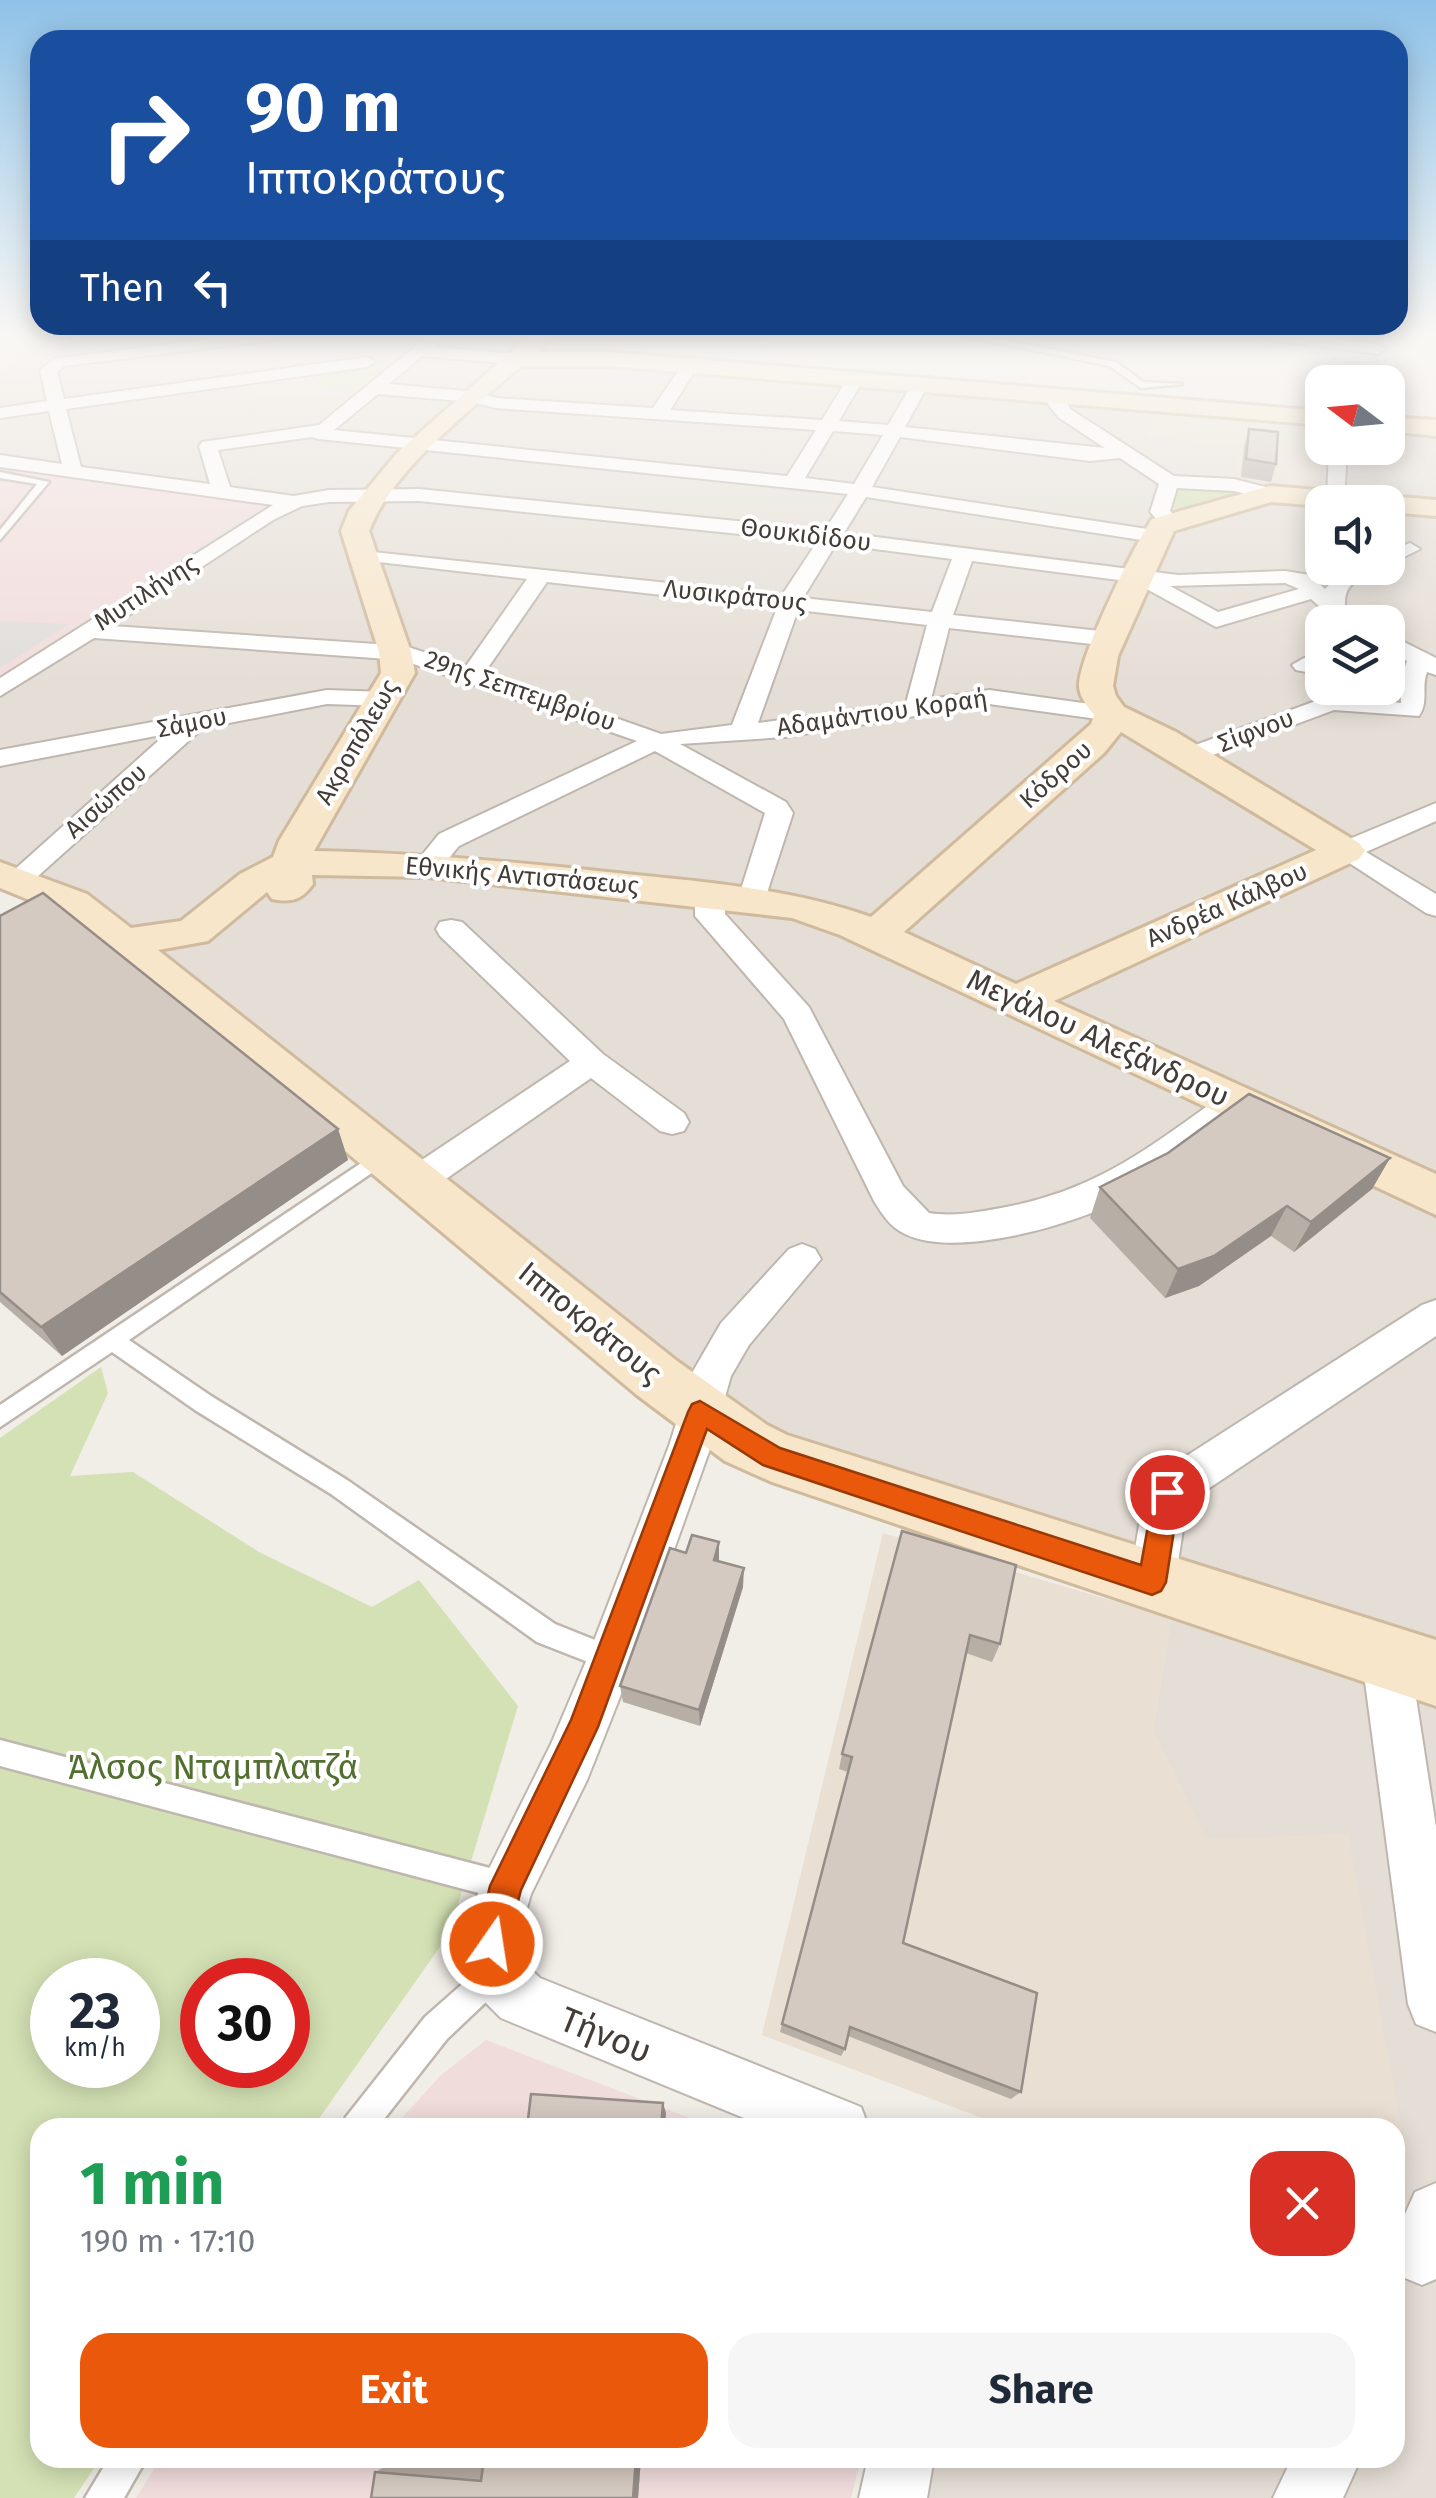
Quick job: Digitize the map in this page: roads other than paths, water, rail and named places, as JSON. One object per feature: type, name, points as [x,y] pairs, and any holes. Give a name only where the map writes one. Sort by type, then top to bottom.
[{"type":"street","points":[[27,452],[72,470],[295,502]]},
{"type":"street","points":[[68,452],[72,470]]},
{"type":"street","points":[[210,452],[222,491]]},
{"type":"street","points":[[359,547],[358,516],[373,493],[430,452]]},
{"type":"street","points":[[359,547],[432,452]]},
{"type":"street","points":[[473,452],[793,482],[1161,529],[1257,496],[1305,498]]},
{"type":"street","points":[[793,482],[811,452]]},
{"type":"street","points":[[742,730],[790,602],[883,452]]},
{"type":"street","points":[[1061,452],[1090,455],[1123,452],[1169,482],[1234,485],[1257,496]]},
{"type":"street","name":"Κόδρου","points":[[876,935],[1092,745],[1107,727],[1112,714],[1099,698],[1096,686],[1108,639],[1161,529],[1160,512],[1169,482]]},
{"type":"street","name":"Θουκιδίδου","points":[[295,502],[373,493],[515,502],[1187,581],[1285,577],[1302,580],[1330,605]]},
{"type":"street","name":"Μυτιλήνης","points":[[0,689],[250,526],[295,502]]},
{"type":"street","points":[[1405,505],[1436,508]]},
{"type":"street","name":"Λυσικράτους","points":[[359,547],[541,574],[1108,639]]},
{"type":"street","name":"Ακροπόλεως","points":[[164,977],[215,954],[293,884],[291,863],[298,841],[398,673],[395,652],[359,547]]},
{"type":"street","points":[[917,707],[940,619],[964,554]]},
{"type":"street","points":[[471,675],[541,574]]},
{"type":"street","points":[[1137,576],[1216,620],[1313,592]]},
{"type":"street","name":"29ης Σεπτεμβρίου","points":[[89,631],[395,652],[658,741],[776,808],[778,817],[732,896]]},
{"type":"street","name":"Σίφνου","points":[[1380,705],[1408,711],[1414,702],[1418,673]]},
{"type":"street","name":"Αδαμάντιου Κοραή","points":[[428,865],[449,840],[658,741],[742,730],[778,730],[1001,696],[1112,714],[1436,907]]},
{"type":"street","name":"Σάμου","points":[[0,758],[327,697],[385,699]]},
{"type":"street","name":"Σίφνου","points":[[1188,756],[1309,705]]},
{"type":"street","name":"Αισώπου","points":[[9,876],[194,723]]},
{"type":"street","name":"Ανδρέα Κάλβου","points":[[1018,1000],[1436,811]]},
{"type":"street","points":[[121,943],[192,932],[254,883],[291,863]]},
{"type":"street","name":"Εθνικής Αντιστάσεως","points":[[291,863],[428,865],[732,896]]},
{"type":"street","name":"Ιπποκράτους","points":[[9,876],[73,904],[700,1412],[772,1456],[1411,1666]]},
{"type":"street","points":[[732,896],[710,916],[798,1014],[887,1191],[908,1219],[926,1228],[950,1231],[1084,1200],[1112,1188],[1235,1103]]},
{"type":"street","name":"Μεγάλου Αλεξάνδρου","points":[[732,896],[819,913],[876,935],[1436,1196]]},
{"type":"street","points":[[450,930],[591,1062],[672,1122]]},
{"type":"street","points":[[401,1168],[591,1062]]},
{"type":"street","points":[[497,1972],[492,1944],[506,1886],[569,1762],[611,1660],[712,1374],[728,1344],[802,1259]]},
{"type":"street","points":[[1152,1582],[1167,1492],[1436,1316]]},
{"type":"street","points":[[1411,1666],[1436,2004]]},
{"type":"street","name":"Τήνου","points":[[497,1972],[511,1991],[555,2015],[815,2118]]},
{"type":"street","points":[[893,2498],[900,2468]]},
{"type":"street","points":[[1307,2498],[1323,2468]]},
{"type":"lane","points":[[0,537],[44,482],[13,452]]},
{"type":"lane","points":[[0,1417],[113,1341],[401,1168]]},
{"type":"lane","points":[[113,1341],[203,1403],[339,1486],[546,1633],[611,1660]]},
{"type":"lane","points":[[0,1752],[506,1886]]},
{"type":"lane","points":[[365,2118],[436,2028],[497,1972]]},
{"type":"lane","points":[[102,2498],[122,2468]]},
{"type":"park label","name":"Άλσος Νταμπλατζά","points":[[213,1767]]}]
